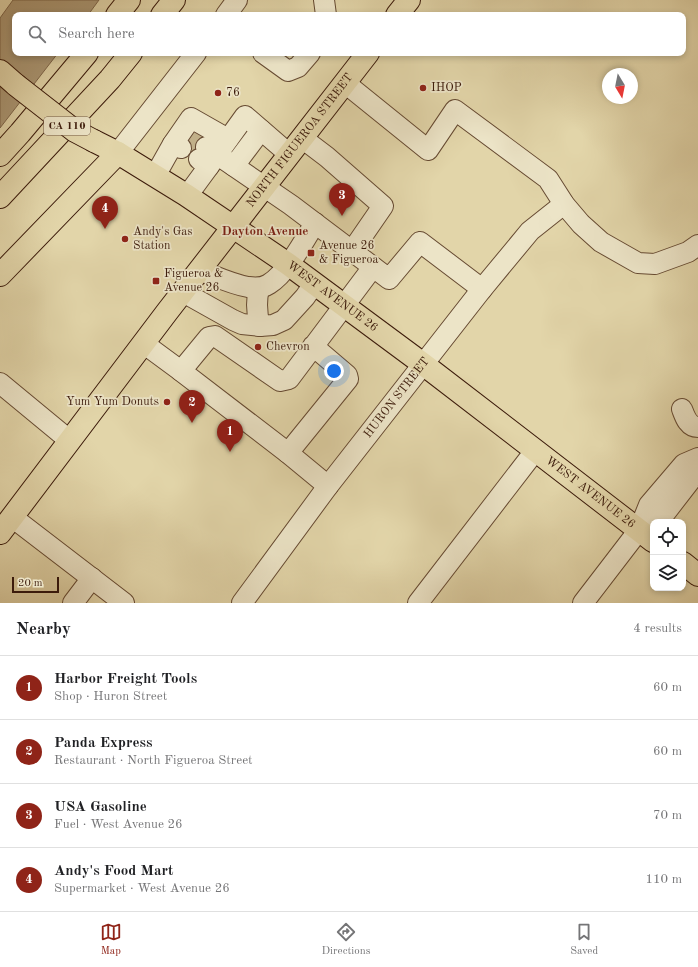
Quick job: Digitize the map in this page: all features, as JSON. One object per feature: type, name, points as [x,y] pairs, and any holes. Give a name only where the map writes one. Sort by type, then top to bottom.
[{"type":"main road","points":[[119,12],[129,0]]},
{"type":"main road","points":[[164,12],[174,0]]},
{"type":"main road","points":[[399,12],[409,0]]},
{"type":"main road","name":"CA 110","points":[[0,155],[84,56]]},
{"type":"main road","name":"CA 110","points":[[0,197],[110,79],[129,56]]},
{"type":"main road","name":"NORTH FIGUEROA STREET","points":[[6,525],[143,343],[366,56]]},
{"type":"main road","name":"WEST AVENUE 26","points":[[0,71],[75,131],[118,153],[155,176],[234,226],[288,264],[423,364],[646,535]]},
{"type":"main road","points":[[0,275],[118,153]]},
{"type":"main road","points":[[686,565],[698,575]]},
{"type":"street","points":[[228,12],[237,0]]},
{"type":"street","points":[[324,0],[326,12]]},
{"type":"street","points":[[118,153],[194,56]]},
{"type":"street","points":[[267,56],[288,71],[298,67],[307,56]]},
{"type":"street","points":[[344,83],[428,150],[456,110],[548,179],[564,204],[581,224],[601,242],[638,263],[655,264],[688,252],[698,245]]},
{"type":"street","points":[[187,196],[212,153],[245,116],[261,130],[296,146],[327,157],[383,206],[352,250]]},
{"type":"street","points":[[155,176],[181,140],[191,118],[212,153],[234,166],[315,223],[389,278],[420,242],[482,289]]},
{"type":"street","points":[[234,166],[261,130]]},
{"type":"street","name":"HURON STREET","points":[[242,603],[328,486],[482,289],[530,231],[564,204]]},
{"type":"street","points":[[199,270],[249,287],[259,288],[268,285],[288,264],[315,223]]},
{"type":"street","points":[[180,371],[209,337],[215,336],[280,381],[288,379],[373,267]]},
{"type":"street","points":[[183,292],[242,324],[260,326],[273,325],[284,320],[305,297],[314,284]]},
{"type":"street","points":[[259,288],[256,300],[257,315],[260,326]]},
{"type":"street","points":[[143,343],[288,453],[328,486]]},
{"type":"street","points":[[288,453],[348,379],[347,375],[313,346]]},
{"type":"street","points":[[0,383],[69,440]]},
{"type":"street","points":[[682,409],[688,423],[693,427],[698,427]]},
{"type":"street","points":[[418,603],[535,451]]},
{"type":"street","points":[[646,535],[649,505],[684,464],[698,458]]},
{"type":"street","points":[[583,603],[662,517],[693,477],[698,475]]},
{"type":"street","points":[[6,525],[92,578],[124,603]]},
{"type":"street","points":[[73,603],[92,578]]},
{"type":"shaded area","points":[[13,0],[99,0],[90,12],[12,12],[12,56],[56,56],[0,128],[0,18]]},
{"type":"tunnel","points":[[188,136],[206,147]]},
{"type":"place","name":"IHOP","points":[[423,88]]},
{"type":"place","name":"76","points":[[218,93]]},
{"type":"place","name":"USA Gasoline","points":[[342,216]]},
{"type":"place","name":"Andy's Food Mart","points":[[105,229]]},
{"type":"place","name":"Andy's Gas Station","points":[[125,239]]},
{"type":"place","name":"Avenue 26 & Figueroa","points":[[311,253]]},
{"type":"place","name":"Figueroa & Avenue 26","points":[[156,281]]},
{"type":"place","name":"Chevron","points":[[258,347]]},
{"type":"place","name":"Yum Yum Donuts","points":[[167,402]]},
{"type":"place","name":"Panda Express","points":[[192,423]]},
{"type":"place","name":"Harbor Freight Tools","points":[[230,452]]},
{"type":"district","name":"Dayton Avenue","points":[[265,231]]}]
